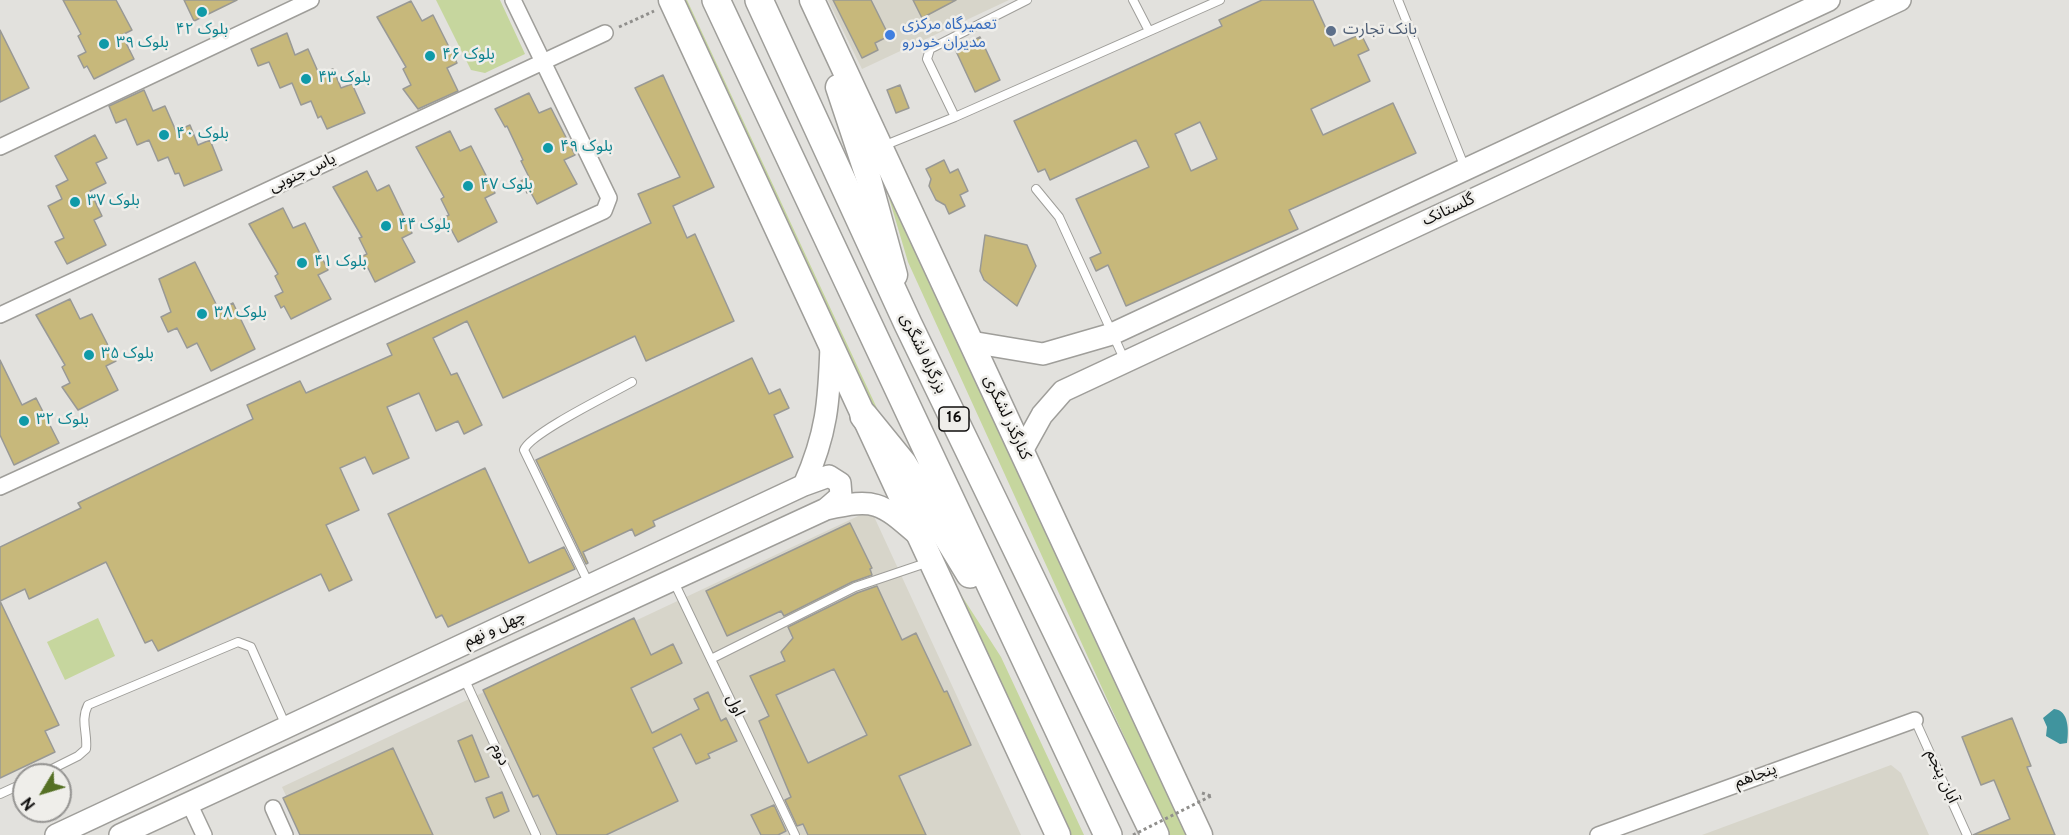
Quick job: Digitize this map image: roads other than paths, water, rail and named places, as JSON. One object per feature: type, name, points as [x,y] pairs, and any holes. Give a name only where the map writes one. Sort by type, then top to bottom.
[{"type":"highway","name":"16","points":[[716,0],[1108,835]]},
{"type":"highway","name":"بزرگراه لشگری","points":[[759,0],[908,324],[1155,835]]},
{"type":"highway","points":[[864,416],[903,464],[1039,685]]},
{"type":"main road","points":[[810,0],[869,180],[908,324]]},
{"type":"main road","name":"کنارگذر لشگری","points":[[810,0],[1200,835]]},
{"type":"main road","points":[[672,2],[1058,835]]},
{"type":"street","points":[[0,147],[311,0]]},
{"type":"street","points":[[0,487],[604,211],[609,198],[513,0]]},
{"type":"street","name":"گلستانک","points":[[971,342],[1043,354],[1112,334],[1829,0]]},
{"type":"street","points":[[1843,0],[1850,24]]},
{"type":"street","name":"گلستانک","points":[[1022,451],[1042,415],[1063,391],[1900,0]]},
{"type":"street","name":"یاس جنوبی","points":[[0,315],[605,33]]},
{"type":"street","points":[[804,485],[817,454],[828,411],[831,346]]},
{"type":"street","name":"چهل و نهم","points":[[56,835],[804,485],[829,476],[840,483],[841,496],[826,509]]},
{"type":"street","name":"چهل و نهم","points":[[121,835],[672,578],[826,509],[855,502],[878,504],[920,537]]},
{"type":"street","name":"پنجاهم","points":[[1598,835],[1915,720]]},
{"type":"street","points":[[189,803],[204,835]]},
{"type":"street","points":[[273,808],[285,835]]},
{"type":"lane","points":[[956,117],[927,59],[930,49],[1027,0]]},
{"type":"lane","points":[[1133,0],[1149,31]]},
{"type":"lane","points":[[880,147],[956,117],[1220,0]]},
{"type":"lane","points":[[1398,0],[1465,169]]},
{"type":"lane","points":[[1036,189],[1059,216],[1126,362]]},
{"type":"lane","points":[[590,585],[524,450],[526,444],[542,432],[632,382]]},
{"type":"lane","points":[[711,658],[855,587],[931,562]]},
{"type":"lane","name":"اول","points":[[672,578],[795,835]]},
{"type":"lane","points":[[64,763],[86,749],[87,738],[83,715],[88,705],[238,642],[251,648],[287,727]]},
{"type":"lane","name":"دوم","points":[[463,675],[536,835]]},
{"type":"lane","name":"آبان پنجم","points":[[1915,720],[1967,835]]},
{"type":"water","points":[[2054,709],[2059,710],[2065,717],[2068,727],[2067,743],[2060,744],[2046,736],[2047,727],[2043,718]]},
{"type":"place","name":"بلوک ۴۲","points":[[202,12]]},
{"type":"place","name":"بانک تجارت","points":[[1331,31]]},
{"type":"place","name":"تعمیرگاه مرکزی مدیران خودرو","points":[[890,35]]},
{"type":"place","name":"بلوک ۳۹","points":[[104,44]]},
{"type":"place","name":"بلوک ۴۶","points":[[430,56]]},
{"type":"place","name":"بلوک ۴۳","points":[[306,79]]},
{"type":"place","name":"بلوک ۴۰","points":[[164,135]]},
{"type":"place","name":"بلوک ۴۹","points":[[548,148]]},
{"type":"place","name":"بلوک ۴۷","points":[[468,186]]},
{"type":"place","name":"بلوک ۳۷","points":[[75,202]]},
{"type":"place","name":"بلوک ۴۴","points":[[386,226]]},
{"type":"place","name":"بلوک ۴۱","points":[[302,263]]},
{"type":"place","name":"بلوک ۳۸","points":[[202,314]]},
{"type":"place","name":"بلوک ۳۵","points":[[89,355]]},
{"type":"place","name":"بلوک ۳۲","points":[[24,421]]}]
